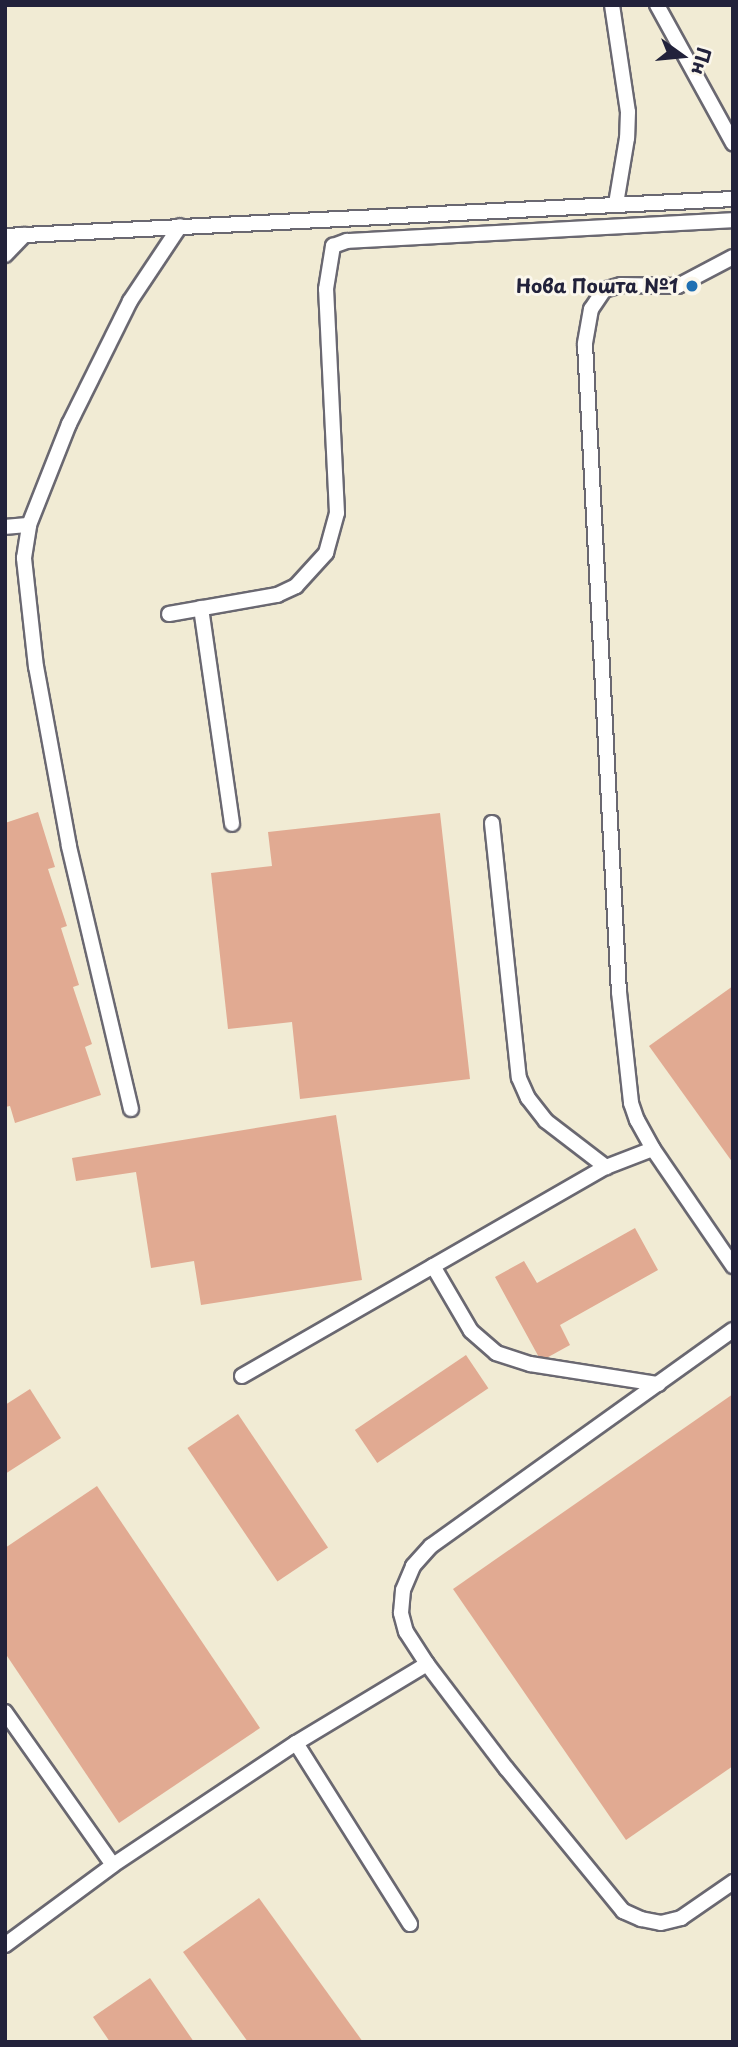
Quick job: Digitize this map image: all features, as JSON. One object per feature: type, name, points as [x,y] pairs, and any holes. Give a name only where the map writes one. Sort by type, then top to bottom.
[{"type":"lane","points":[[612,5],[628,112],[627,138],[616,204]]},
{"type":"lane","points":[[657,5],[733,143]]},
{"type":"lane","points":[[5,236],[733,199]]},
{"type":"lane","points":[[169,614],[277,595],[296,586],[326,553],[337,513],[326,289],[333,246],[346,242],[733,220]]},
{"type":"lane","points":[[131,1109],[69,846],[36,667],[24,558],[29,525],[55,454],[109,340],[144,278],[180,226]]},
{"type":"lane","points":[[5,256],[24,235]]},
{"type":"lane","points":[[733,257],[678,286],[621,285],[604,290],[591,309],[586,331],[619,992],[631,1103],[653,1149],[733,1266]]},
{"type":"lane","points":[[5,527],[29,525]]},
{"type":"lane","points":[[201,608],[232,824]]},
{"type":"lane","points":[[492,822],[519,1078],[528,1098],[546,1121],[606,1167]]},
{"type":"lane","points":[[242,1376],[606,1167],[653,1149]]},
{"type":"lane","points":[[433,1266],[471,1331],[496,1353],[521,1362],[658,1384]]},
{"type":"lane","points":[[733,1330],[431,1546],[413,1566],[403,1590],[401,1613],[405,1632],[427,1664],[514,1778],[623,1911],[661,1923],[681,1918],[733,1882]]},
{"type":"lane","points":[[5,1945],[113,1865],[296,1743],[427,1664]]},
{"type":"lane","points":[[5,1712],[113,1865]]},
{"type":"lane","points":[[296,1743],[410,1924]]},
{"type":"building","points":[[38,812],[55,867],[48,869],[67,926],[61,928],[79,985],[73,987],[92,1044],[85,1047],[101,1095],[15,1123],[10,1106],[5,1107],[5,823]]},
{"type":"building","points":[[440,813],[470,1079],[300,1099],[292,1022],[228,1029],[211,873],[272,866],[268,832]]},
{"type":"building","points":[[733,986],[733,1163],[649,1046]]},
{"type":"building","points":[[336,1115],[362,1280],[201,1305],[194,1261],[151,1268],[136,1172],[76,1181],[72,1158]]},
{"type":"building","points":[[635,1228],[658,1270],[560,1325],[570,1345],[541,1361],[495,1277],[524,1261],[537,1283]]},
{"type":"building","points":[[466,1355],[488,1388],[377,1463],[355,1430]]},
{"type":"building","points":[[30,1389],[61,1438],[5,1474],[5,1405]]},
{"type":"building","points":[[733,1394],[733,1766],[626,1840],[453,1589]]},
{"type":"building","points":[[238,1414],[328,1547],[277,1582],[187,1448]]},
{"type":"building","points":[[97,1486],[260,1728],[119,1823],[5,1653],[5,1548]]},
{"type":"building","points":[[259,1898],[363,2042],[248,2042],[183,1952]]},
{"type":"building","points":[[150,1978],[194,2042],[110,2042],[93,2017]]},
{"type":"place","name":"Нова Пошта №1","points":[[692,286]]}]
